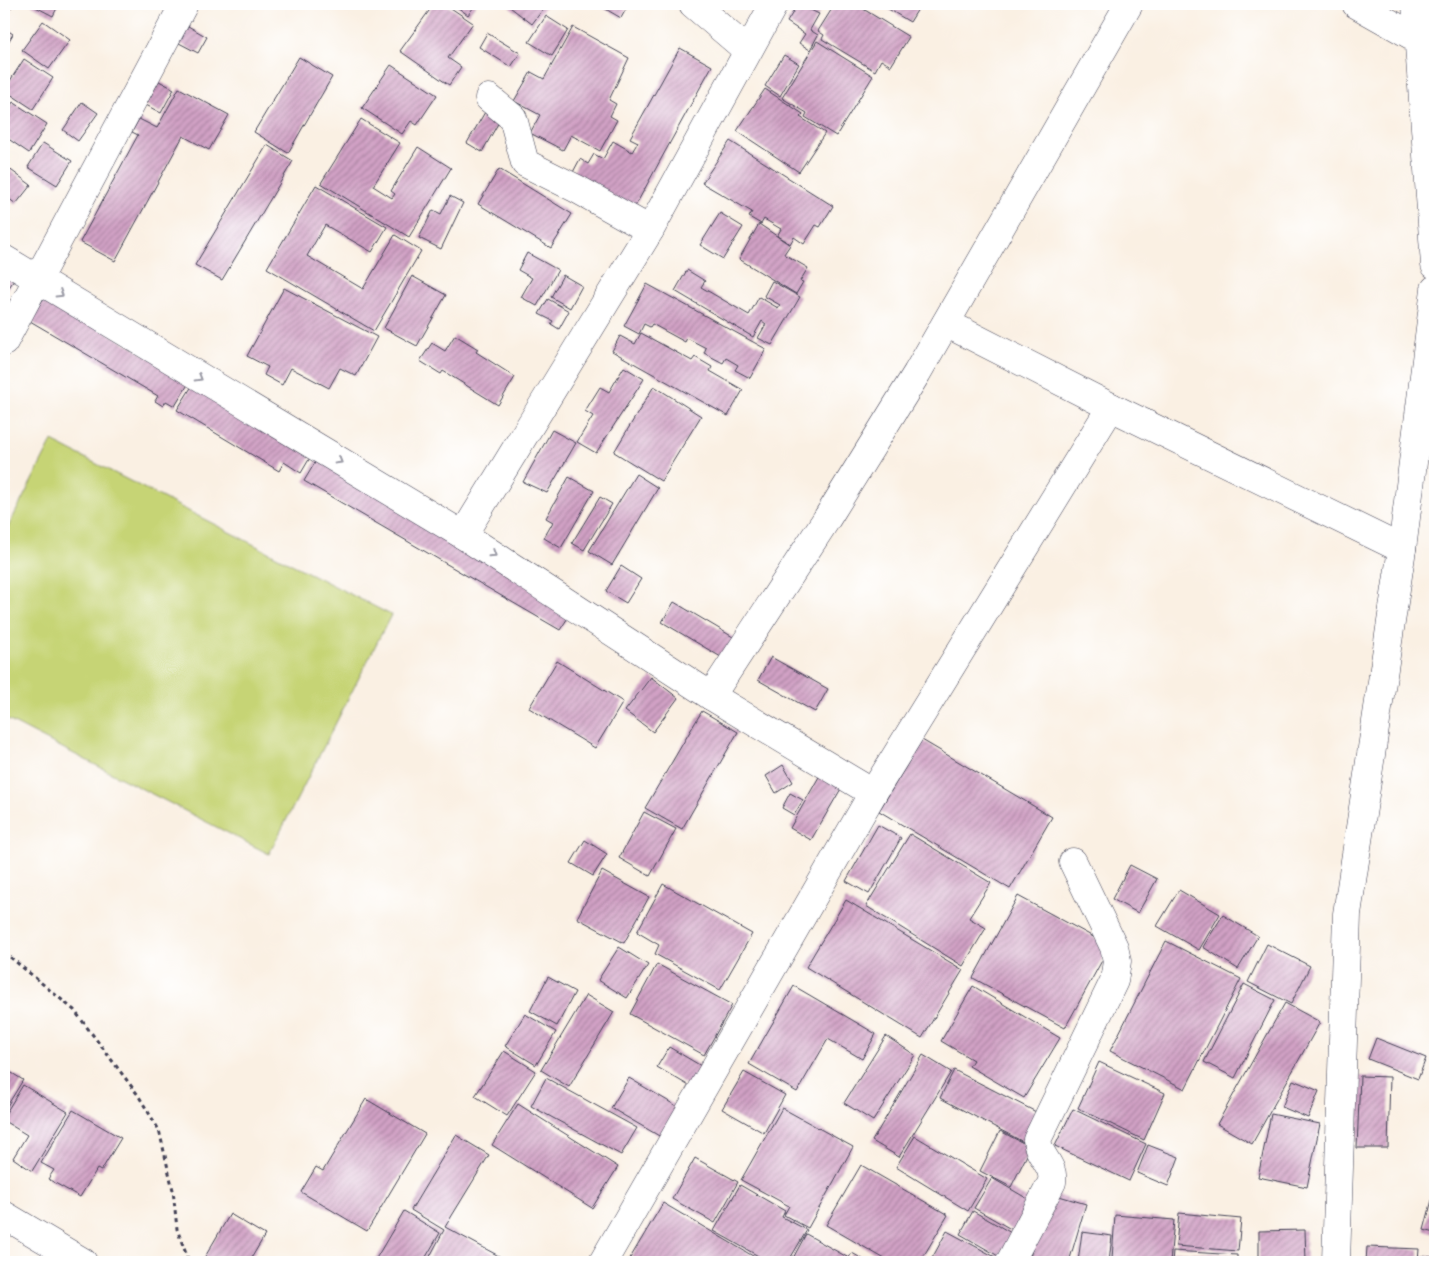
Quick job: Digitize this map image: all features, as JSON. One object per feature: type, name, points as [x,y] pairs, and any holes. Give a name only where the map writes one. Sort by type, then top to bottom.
[{"type":"street","points":[[4,342],[184,4]]},
{"type":"street","points":[[693,4],[748,50]]},
{"type":"street","points":[[463,535],[650,230],[774,4]]},
{"type":"street","points":[[711,696],[826,520],[946,323],[1129,4]]},
{"type":"street","points":[[1356,4],[1418,39]]},
{"type":"street","points":[[1416,4],[1435,264]]},
{"type":"street","points":[[489,98],[513,118],[525,163],[577,189],[650,230]]},
{"type":"street","points":[[4,259],[463,535],[711,696],[873,793]]},
{"type":"street","points":[[1336,1262],[1347,914],[1402,549],[1435,289]]},
{"type":"street","points":[[946,323],[1111,407],[1402,549]]},
{"type":"street","points":[[604,1262],[873,793],[1111,407]]},
{"type":"street","points":[[1010,1262],[1052,1182],[1052,1170],[1038,1147],[1038,1140],[1114,981],[1117,961],[1114,947],[1073,862]]},
{"type":"street","points":[[4,1215],[74,1260]]},
{"type":"path","points":[[4,952],[74,1010],[138,1095],[159,1130],[173,1190],[177,1229],[189,1262]]},
{"type":"green space","points":[[52,441],[391,615],[269,854],[4,718],[4,535]]},
{"type":"building","points":[[4,4],[13,4],[11,8],[4,6]]},
{"type":"building","points":[[30,4],[59,4],[53,16]]},
{"type":"building","points":[[434,4],[445,4],[473,23],[448,58],[461,67],[449,85],[400,51]]},
{"type":"building","points":[[453,4],[476,4],[468,15]]},
{"type":"building","points":[[506,4],[547,4],[532,24]]},
{"type":"building","points":[[597,4],[629,4],[621,18]]},
{"type":"building","points":[[798,4],[819,14],[810,30],[818,35],[810,50],[799,43],[805,34],[787,22]]},
{"type":"building","points":[[835,4],[855,4],[909,37],[891,66],[881,60],[875,71],[822,39],[824,35],[818,31]]},
{"type":"building","points":[[880,4],[921,4],[910,22]]},
{"type":"building","points":[[546,16],[568,30],[552,56],[529,42]]},
{"type":"building","points":[[43,21],[70,40],[49,69],[22,50]]},
{"type":"building","points":[[188,26],[207,37],[198,53],[179,43]]},
{"type":"building","points":[[573,27],[629,58],[609,100],[616,104],[610,116],[617,120],[600,151],[571,135],[563,150],[530,133],[540,115],[514,101],[531,72],[544,79]]},
{"type":"building","points":[[4,28],[13,34],[4,49]]},
{"type":"building","points":[[487,33],[520,53],[511,67],[479,47]]},
{"type":"building","points":[[817,41],[873,76],[836,136],[805,117],[807,113],[782,98]]},
{"type":"building","points":[[680,48],[712,66],[632,212],[572,174],[580,159],[588,164],[594,154],[603,159],[613,141],[632,152],[638,142],[630,138]]},
{"type":"building","points":[[784,55],[799,64],[780,96],[765,86]]},
{"type":"building","points":[[299,57],[332,77],[288,153],[254,132]]},
{"type":"building","points":[[24,59],[53,78],[33,109],[4,90]]},
{"type":"building","points":[[391,65],[437,95],[417,125],[411,121],[402,134],[362,108]]},
{"type":"building","points":[[159,81],[174,89],[161,113],[146,105]]},
{"type":"building","points":[[179,88],[229,115],[209,150],[183,136],[115,261],[80,242],[138,135],[132,132],[139,119],[157,128]]},
{"type":"building","points":[[765,89],[803,114],[800,117],[825,133],[799,172],[737,131]]},
{"type":"building","points":[[13,102],[47,124],[29,153],[4,136],[4,116]]},
{"type":"building","points":[[82,102],[98,113],[78,141],[63,130]]},
{"type":"building","points":[[485,112],[500,120],[482,152],[467,143]]},
{"type":"building","points":[[361,119],[400,143],[373,186],[392,198],[395,194],[391,191],[418,147],[451,168],[409,237],[321,183]]},
{"type":"building","points":[[730,141],[833,206],[820,227],[816,225],[804,244],[794,237],[790,244],[777,236],[781,229],[764,219],[761,224],[749,217],[752,212],[702,183]]},
{"type":"building","points":[[43,143],[72,161],[57,185],[28,167]]},
{"type":"building","points":[[267,145],[293,161],[222,280],[195,265]]},
{"type":"building","points":[[4,165],[31,185],[16,204],[4,195]]},
{"type":"building","points":[[499,169],[572,214],[551,248],[478,204]]},
{"type":"building","points":[[316,185],[387,227],[372,252],[325,225],[307,256],[363,289],[395,235],[421,251],[374,331],[267,268]]},
{"type":"building","points":[[450,196],[463,203],[441,249],[419,238],[433,210],[441,214]]},
{"type":"building","points":[[720,213],[743,227],[723,259],[700,245]]},
{"type":"building","points":[[759,224],[790,245],[784,254],[808,268],[800,281],[803,282],[796,294],[739,259]]},
{"type":"building","points":[[527,253],[558,270],[537,306],[521,297],[532,278],[518,270]]},
{"type":"building","points":[[687,270],[705,281],[701,287],[749,315],[759,297],[778,308],[780,305],[764,296],[772,281],[800,297],[772,345],[758,338],[766,324],[762,321],[753,337],[675,291]]},
{"type":"building","points":[[563,275],[582,286],[570,308],[551,297]]},
{"type":"building","points":[[6,276],[14,280],[8,289],[4,287]]},
{"type":"building","points":[[412,276],[446,295],[417,346],[384,328]]},
{"type":"building","points":[[647,284],[766,349],[750,378],[735,370],[738,365],[726,358],[723,363],[704,353],[706,348],[687,338],[685,342],[652,324],[650,327],[644,324],[639,334],[624,326]]},
{"type":"building","points":[[284,288],[377,337],[356,376],[340,368],[329,388],[291,368],[282,385],[264,375],[268,367],[247,356]]},
{"type":"building","points":[[45,296],[190,381],[175,406],[166,401],[163,406],[155,401],[158,396],[30,321]]},
{"type":"building","points":[[548,299],[569,311],[559,329],[551,324],[553,321],[539,314]]},
{"type":"building","points":[[4,300],[16,306],[4,326]]},
{"type":"building","points":[[641,333],[692,361],[695,357],[712,367],[710,371],[743,390],[728,416],[612,351],[620,336],[635,344]]},
{"type":"building","points":[[455,335],[478,349],[476,352],[515,377],[498,405],[443,371],[441,374],[420,361],[432,343],[445,351]]},
{"type":"building","points":[[624,367],[644,379],[596,453],[577,442],[593,416],[585,411],[600,387],[609,392]]},
{"type":"building","points":[[192,386],[311,456],[301,473],[284,462],[279,471],[177,410]]},
{"type":"building","points":[[654,386],[701,416],[661,481],[614,452]]},
{"type":"building","points":[[552,430],[576,443],[547,493],[523,482]]},
{"type":"building","points":[[319,456],[573,610],[560,630],[304,481]]},
{"type":"building","points":[[636,474],[658,488],[612,565],[589,551]]},
{"type":"building","points":[[569,477],[594,491],[561,548],[544,538],[553,522],[546,518]]},
{"type":"building","points":[[600,497],[612,504],[584,550],[572,543]]},
{"type":"building","points":[[621,566],[641,579],[626,603],[606,591]]},
{"type":"building","points":[[674,602],[738,640],[726,660],[662,622]]},
{"type":"building","points":[[771,657],[828,689],[815,712],[758,680]]},
{"type":"building","points":[[557,661],[623,702],[595,748],[529,708]]},
{"type":"building","points":[[651,677],[678,698],[653,732],[625,711]]},
{"type":"building","points":[[702,711],[738,732],[682,829],[645,808]]},
{"type":"building","points":[[922,740],[1052,817],[1010,889],[879,811]]},
{"type":"building","points":[[783,765],[793,782],[776,793],[766,776]]},
{"type":"building","points":[[820,775],[842,787],[811,840],[790,828]]},
{"type":"building","points":[[790,793],[803,800],[794,815],[782,808]]},
{"type":"building","points":[[644,812],[676,829],[650,876],[619,858]]},
{"type":"building","points":[[878,825],[901,838],[869,894],[846,881]]},
{"type":"building","points":[[910,834],[991,883],[969,918],[986,928],[963,966],[866,906]]},
{"type":"building","points":[[585,840],[607,854],[593,876],[571,863]]},
{"type":"building","points":[[1130,865],[1157,879],[1138,913],[1112,899]]},
{"type":"building","points":[[602,871],[649,897],[624,943],[577,918]]},
{"type":"building","points":[[663,884],[752,934],[720,990],[655,954],[659,945],[637,932]]},
{"type":"building","points":[[1179,890],[1220,914],[1199,950],[1157,926]]},
{"type":"building","points":[[1018,896],[1110,946],[1065,1028],[973,978]]},
{"type":"building","points":[[846,900],[963,970],[922,1038],[806,967]]},
{"type":"building","points":[[1223,915],[1258,936],[1238,969],[1203,947]]},
{"type":"building","points":[[1166,941],[1241,979],[1185,1089],[1110,1051]]},
{"type":"building","points":[[1267,944],[1310,966],[1291,1004],[1248,982]]},
{"type":"building","points":[[619,947],[648,965],[627,998],[598,980]]},
{"type":"building","points":[[657,964],[732,1005],[704,1055],[630,1014]]},
{"type":"building","points":[[548,977],[575,992],[557,1026],[530,1011]]},
{"type":"building","points":[[1244,984],[1275,1000],[1235,1078],[1204,1062]]},
{"type":"building","points":[[794,986],[876,1034],[862,1059],[828,1039],[797,1092],[749,1064]]},
{"type":"building","points":[[973,986],[1060,1038],[1024,1098],[969,1066],[973,1060],[941,1041]]},
{"type":"building","points":[[586,995],[614,1012],[569,1087],[541,1070]]},
{"type":"building","points":[[1285,1003],[1320,1022],[1252,1144],[1217,1124]]},
{"type":"building","points":[[525,1014],[556,1032],[536,1065],[505,1046]]},
{"type":"building","points":[[886,1036],[915,1055],[873,1121],[844,1103]]},
{"type":"building","points":[[1376,1038],[1426,1058],[1418,1079],[1368,1059]]},
{"type":"building","points":[[669,1047],[703,1067],[691,1087],[657,1067]]},
{"type":"building","points":[[504,1051],[536,1071],[507,1116],[475,1096]]},
{"type":"building","points":[[923,1055],[951,1072],[899,1157],[872,1141]]},
{"type":"building","points":[[1099,1062],[1165,1093],[1144,1140],[1078,1108]]},
{"type":"building","points":[[4,1068],[23,1080],[4,1111]]},
{"type":"building","points":[[954,1070],[1044,1116],[1029,1145],[940,1098]]},
{"type":"building","points":[[744,1072],[785,1095],[764,1133],[722,1109]]},
{"type":"building","points":[[1360,1076],[1390,1077],[1388,1148],[1357,1148]]},
{"type":"building","points":[[546,1078],[637,1128],[621,1155],[531,1106]]},
{"type":"building","points":[[629,1078],[678,1107],[661,1137],[611,1108]]},
{"type":"building","points":[[1293,1080],[1319,1091],[1308,1118],[1282,1107]]},
{"type":"building","points":[[23,1085],[68,1112],[32,1171],[13,1158],[27,1135],[4,1121],[4,1116]]},
{"type":"building","points":[[366,1099],[425,1134],[367,1231],[301,1192],[316,1167],[323,1171]]},
{"type":"building","points":[[518,1104],[618,1167],[592,1208],[492,1145]]},
{"type":"building","points":[[782,1108],[853,1147],[808,1228],[784,1215],[789,1206],[741,1180]]},
{"type":"building","points":[[1073,1109],[1146,1144],[1129,1181],[1055,1146]]},
{"type":"building","points":[[73,1110],[121,1138],[101,1171],[97,1169],[80,1197],[48,1179],[54,1170],[41,1163]]},
{"type":"building","points":[[1271,1114],[1320,1124],[1307,1187],[1258,1177]]},
{"type":"building","points":[[1000,1131],[1031,1147],[1011,1187],[980,1171]]},
{"type":"building","points":[[456,1135],[489,1155],[445,1227],[510,1262],[427,1262],[444,1230],[411,1210]]},
{"type":"building","points":[[915,1136],[987,1179],[968,1211],[896,1167]]},
{"type":"building","points":[[1148,1145],[1179,1157],[1168,1186],[1137,1173]]},
{"type":"building","points":[[695,1158],[738,1182],[715,1223],[672,1199]]},
{"type":"building","points":[[861,1165],[948,1215],[920,1262],[890,1262],[826,1225]]},
{"type":"building","points":[[992,1178],[1033,1202],[1016,1232],[974,1208]]},
{"type":"building","points":[[740,1185],[785,1211],[782,1217],[807,1230],[788,1262],[769,1262],[714,1231]]},
{"type":"building","points":[[1049,1193],[1086,1204],[1069,1262],[1049,1262],[1030,1257]]},
{"type":"building","points":[[1432,1200],[1435,1200],[1435,1233],[1424,1230]]},
{"type":"building","points":[[663,1203],[763,1262],[634,1262],[629,1260]]},
{"type":"building","points":[[404,1211],[440,1233],[423,1262],[374,1262]]},
{"type":"building","points":[[973,1211],[1013,1234],[1000,1257],[960,1234]]},
{"type":"building","points":[[1179,1213],[1241,1219],[1238,1251],[1176,1246]]},
{"type":"building","points":[[230,1214],[265,1235],[249,1262],[202,1262]]},
{"type":"building","points":[[1115,1215],[1174,1220],[1170,1262],[1112,1259]]},
{"type":"building","points":[[1305,1230],[1306,1262],[1251,1262],[1259,1260],[1259,1231]]},
{"type":"building","points":[[947,1231],[997,1258],[995,1262],[930,1262]]},
{"type":"building","points":[[1082,1232],[1112,1236],[1109,1262],[1078,1262]]},
{"type":"building","points":[[806,1234],[847,1257],[844,1262],[791,1262]]},
{"type":"building","points":[[1367,1247],[1419,1249],[1418,1262],[1366,1262]]},
{"type":"building","points":[[1173,1251],[1237,1255],[1237,1262],[1172,1262]]},
{"type":"building","points":[[852,1253],[868,1262],[846,1262]]},
{"type":"building","points":[[1421,1256],[1435,1257],[1435,1262],[1421,1262]]}]
